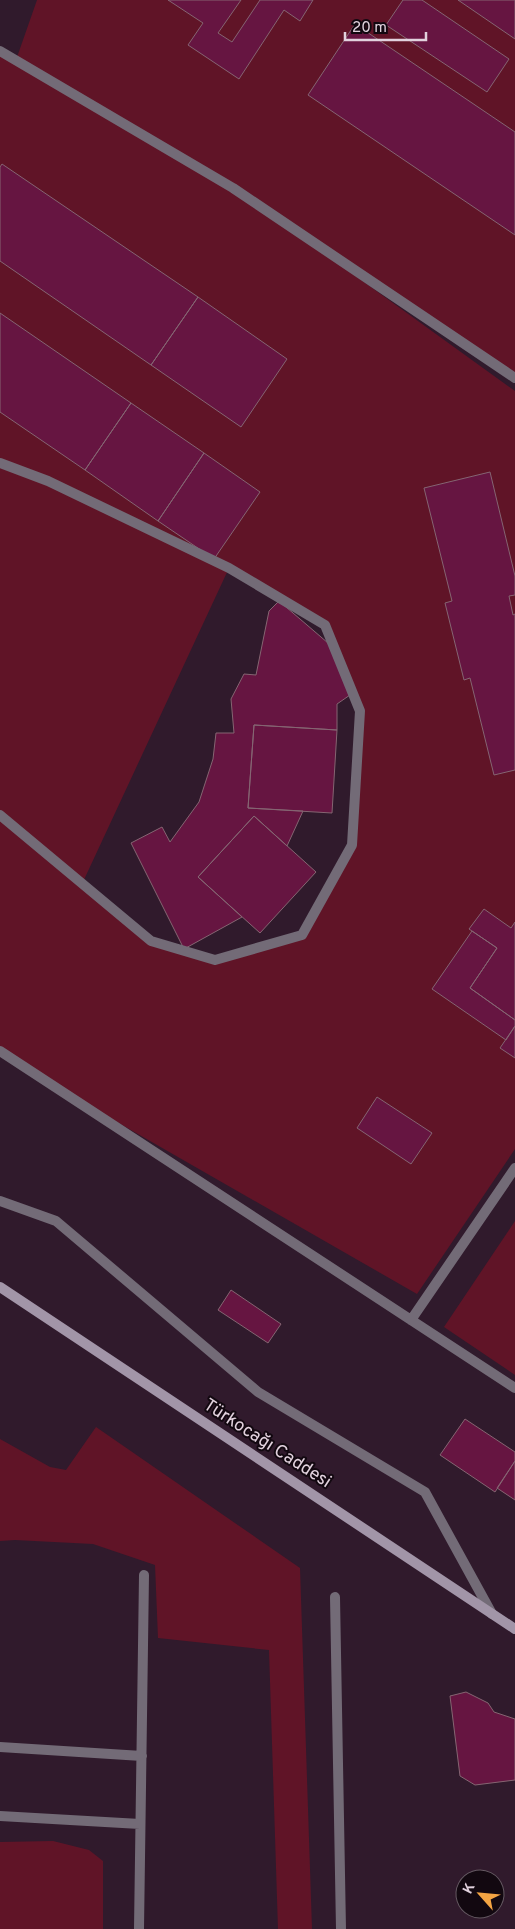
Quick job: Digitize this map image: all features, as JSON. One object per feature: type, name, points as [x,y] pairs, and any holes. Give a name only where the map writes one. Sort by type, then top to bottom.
[{"type":"main road","name":"Türkocağı Caddesi","points":[[0,1287],[515,1630]]},
{"type":"lane","points":[[0,51],[233,188],[515,378]]},
{"type":"lane","points":[[0,463],[48,481],[229,568],[325,625],[360,711],[352,845],[302,935],[215,960],[151,941],[0,815]]},
{"type":"lane","points":[[0,1052],[515,1388]]},
{"type":"lane","points":[[411,1320],[515,1168]]},
{"type":"lane","points":[[0,1201],[56,1221],[258,1392],[425,1492],[492,1614]]},
{"type":"lane","points":[[139,1929],[144,1575]]},
{"type":"lane","points":[[334,1597],[341,1929]]},
{"type":"lane","points":[[0,1747],[142,1756]]},
{"type":"lane","points":[[0,1816],[140,1824]]},
{"type":"shaded area","points":[[37,0],[515,0],[515,375],[249,199],[515,391],[515,1149],[417,1294],[35,1075],[0,1051],[0,51],[16,60]],"holes":[[[229,568],[325,625],[360,711],[352,845],[302,935],[215,960],[151,941],[82,884]]]},
{"type":"shaded area","points":[[515,1221],[515,1375],[444,1327]]},
{"type":"shaded area","points":[[96,1427],[300,1568],[312,1929],[278,1929],[269,1650],[158,1638],[155,1565],[93,1544],[0,1541],[0,1439],[50,1467],[66,1470]]},
{"type":"shaded area","points":[[53,1841],[89,1850],[103,1861],[103,1929],[0,1929],[0,1842]]},
{"type":"building","points":[[168,0],[241,0],[218,33],[232,42],[260,0],[313,0],[300,21],[284,10],[239,79],[188,45],[203,23]]},
{"type":"building","points":[[403,0],[422,0],[509,59],[487,92],[386,25]]},
{"type":"building","points":[[458,0],[515,0],[515,39]]},
{"type":"building","points":[[355,24],[515,132],[515,235],[308,95]]},
{"type":"building","points":[[2,164],[198,297],[151,365],[0,261],[0,167]]},
{"type":"building","points":[[198,297],[287,359],[241,427],[151,365]]},
{"type":"building","points":[[0,313],[131,403],[85,470],[0,412]]},
{"type":"building","points":[[131,403],[204,453],[158,521],[85,470]]},
{"type":"building","points":[[204,453],[260,492],[214,559],[158,521]]},
{"type":"building","points":[[490,472],[515,576],[515,595],[509,596],[513,615],[515,614],[515,770],[494,775],[470,678],[464,680],[445,603],[452,601],[424,488]]},
{"type":"building","points":[[279,601],[328,643],[350,695],[337,704],[337,730],[254,725],[248,808],[303,811],[287,846],[254,816],[198,877],[242,917],[184,949],[131,843],[162,827],[170,842],[199,802],[213,759],[216,733],[234,733],[231,699],[244,674],[256,675],[269,611]]},
{"type":"building","points":[[254,725],[337,730],[332,813],[248,808]]},
{"type":"building","points":[[254,816],[316,872],[260,933],[198,877]]},
{"type":"building","points":[[484,909],[511,928],[515,922],[515,1020],[470,988],[497,948],[469,929]]},
{"type":"building","points":[[472,931],[497,948],[470,988],[515,1020],[515,1026],[506,1040],[432,989]]},
{"type":"building","points":[[515,1026],[515,1058],[500,1048]]},
{"type":"building","points":[[377,1097],[432,1133],[411,1164],[357,1128]]},
{"type":"building","points":[[231,1290],[281,1324],[268,1343],[218,1310]]},
{"type":"building","points":[[465,1419],[515,1452],[515,1461],[495,1492],[440,1455]]},
{"type":"building","points":[[515,1461],[515,1500],[497,1488]]},
{"type":"building","points":[[466,1692],[488,1703],[494,1712],[515,1719],[515,1780],[475,1785],[460,1776],[450,1696]]}]
